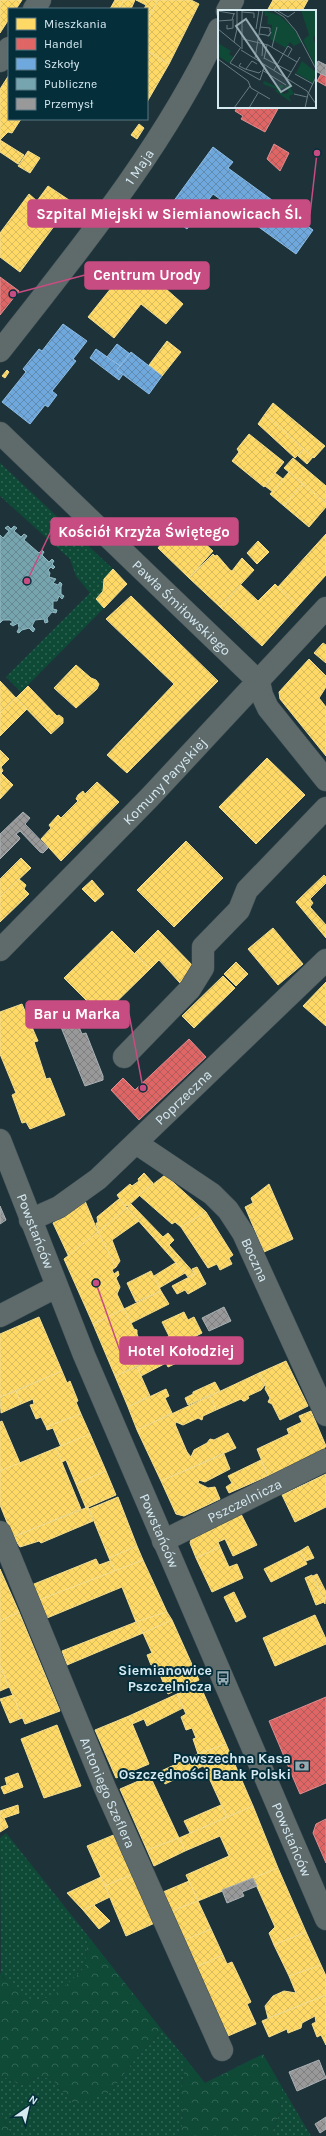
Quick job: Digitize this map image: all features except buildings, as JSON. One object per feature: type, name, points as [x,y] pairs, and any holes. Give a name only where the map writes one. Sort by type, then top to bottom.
[{"type":"street","points":[[227,10],[232,0]]},
{"type":"street","name":"1 Maja","points":[[0,351],[68,264],[160,136],[203,62],[218,31]]},
{"type":"street","points":[[0,61],[8,49]]},
{"type":"street","name":"Pawła Śmiłowskiego","points":[[0,433],[259,682],[262,695],[268,708],[326,780]]},
{"type":"street","name":"Komuny Paryskiej","points":[[0,950],[259,682],[326,608]]},
{"type":"street","points":[[124,1057],[190,989],[203,968],[203,946],[239,910],[247,890],[326,808]]},
{"type":"street","name":"Poprzeczna","points":[[30,1220],[59,1207],[80,1194],[136,1143],[326,960]]},
{"type":"street","name":"Powstańców","points":[[0,1140],[56,1287],[326,1919]]},
{"type":"street","name":"Boczna","points":[[136,1143],[212,1194],[228,1210],[243,1233],[326,1415]]},
{"type":"street","points":[[0,1316],[56,1287]]},
{"type":"street","name":"Pszczelnicza","points":[[163,1540],[326,1460]]},
{"type":"street","name":"Antoniego Szeflera","points":[[0,1532],[106,1788],[222,2050]]},
{"type":"green space","points":[[0,463],[113,569],[104,579],[103,591],[96,599],[104,608],[21,692],[6,677],[90,593],[76,576],[70,559],[0,496]]},
{"type":"green space","points":[[6,1833],[88,1936],[85,1967],[60,1991],[44,1999],[28,1999],[20,1995],[1,1974],[0,1838]]},
{"type":"green space","points":[[88,1936],[162,2030],[132,2063],[111,2092],[84,2101],[72,2102],[51,2078],[38,2077],[21,2085],[0,2075],[0,1972],[14,1988],[24,1996],[33,1999],[43,1999],[52,1996],[69,1983],[85,1967]]},
{"type":"green space","points":[[162,2030],[186,2059],[181,2091],[183,2124],[178,2136],[12,2136],[0,2111],[0,2075],[21,2085],[38,2077],[51,2078],[72,2102],[111,2092],[132,2063]]},
{"type":"green space","points":[[263,2054],[282,2087],[280,2111],[271,2136],[178,2136],[183,2124],[181,2091],[186,2059],[205,2083]]},
{"type":"green space","points":[[282,2087],[311,2136],[271,2136],[280,2112]]},
{"type":"green space","points":[[0,2111],[12,2136],[0,2136]]},
{"type":"place","name":"Szpital Miejski w Siemianowicach Śl.","points":[[317,153]]},
{"type":"place","name":"Centrum Urody","points":[[13,294]]},
{"type":"place","name":"Kościół Krzyża Świętego","points":[[27,581]]},
{"type":"place","name":"Bar u Marka","points":[[143,1088]]},
{"type":"place","name":"Hotel Kołodziej","points":[[96,1283]]},
{"type":"place","name":"Siemianowice Pszczelnicza","points":[[223,1678]]},
{"type":"place","name":"Powszechna Kasa Oszczędności Bank Polski","points":[[302,1766]]}]
